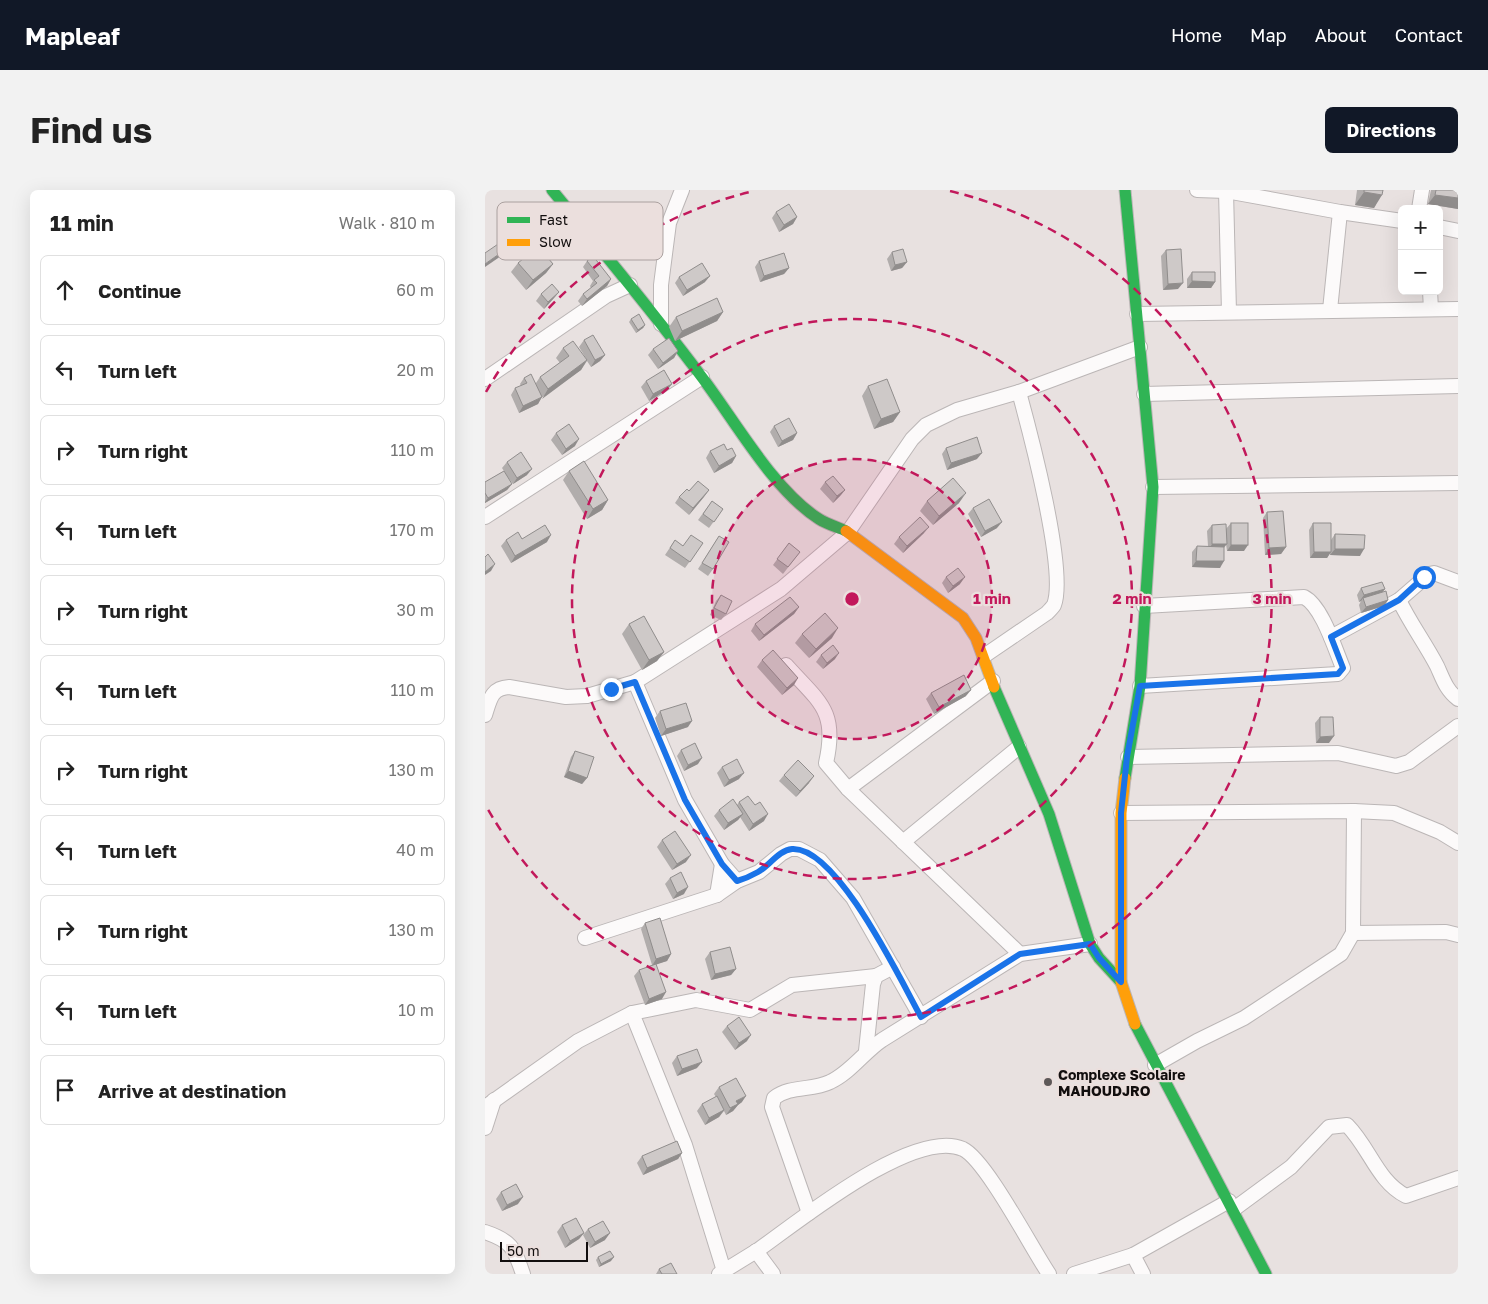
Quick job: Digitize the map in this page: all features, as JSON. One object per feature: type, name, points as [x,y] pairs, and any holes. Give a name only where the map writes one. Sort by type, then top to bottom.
[{"type":"street","points":[[552,190],[562,202]]},
{"type":"street","points":[[661,324],[661,285],[669,223],[682,190]]},
{"type":"street","points":[[1125,190],[1153,486],[1140,686],[1127,757],[1121,813],[1121,982],[1136,1028],[1266,1274]]},
{"type":"street","points":[[1197,190],[1227,191],[1340,212],[1398,220]]},
{"type":"street","points":[[1420,205],[1422,190]]},
{"type":"street","points":[[1227,191],[1229,312]]},
{"type":"street","points":[[1330,310],[1340,212]]},
{"type":"street","points":[[1443,228],[1458,231]]},
{"type":"street","points":[[609,260],[702,377],[751,447],[794,499],[819,519],[848,532],[963,618],[984,656],[1001,707],[1049,814],[1090,944],[1099,958],[1121,982]]},
{"type":"street","points":[[485,379],[606,296],[630,285]]},
{"type":"street","points":[[1430,295],[1431,309]]},
{"type":"street","points":[[1137,314],[1458,309]]},
{"type":"street","points":[[485,715],[493,693],[500,687],[509,686],[566,697],[587,696],[635,682],[781,589],[848,532],[912,439],[926,425],[957,410],[1019,392],[1140,348]]},
{"type":"street","points":[[485,517],[702,377]]},
{"type":"street","points":[[1144,394],[1458,386]]},
{"type":"street","points":[[984,656],[1047,613],[1053,606],[1056,591],[1053,545],[1030,431],[1019,392]]},
{"type":"street","points":[[1153,486],[1458,484]]},
{"type":"street","points":[[1331,637],[1399,600],[1429,574],[1434,572],[1458,582]]},
{"type":"street","points":[[1140,686],[1338,674],[1343,668],[1331,637],[1312,603],[1304,597],[1144,606]]},
{"type":"street","points":[[1399,600],[1437,666],[1445,685],[1458,699]]},
{"type":"street","points":[[773,651],[826,710],[831,738],[826,763],[848,788],[1020,954]]},
{"type":"street","points":[[848,788],[993,681]]},
{"type":"street","points":[[635,682],[685,800],[722,864],[737,881]]},
{"type":"street","points":[[1127,757],[1338,753],[1396,766],[1409,762],[1458,726]]},
{"type":"street","points":[[903,842],[1019,747]]},
{"type":"street","points":[[1121,813],[1353,811],[1394,813],[1440,832],[1458,843]]},
{"type":"street","points":[[1155,1065],[1197,1041],[1244,1018],[1341,954],[1353,933],[1353,811]]},
{"type":"street","points":[[585,938],[717,895],[737,881],[759,872],[790,849],[799,849],[809,853],[833,873],[853,898],[921,1017]]},
{"type":"street","points":[[717,895],[722,864]]},
{"type":"street","points":[[1353,933],[1446,932],[1458,935]]},
{"type":"street","points":[[809,1214],[773,1107],[774,1098],[791,1089],[827,1084],[846,1071],[866,1051],[1020,954],[1090,944]]},
{"type":"street","points":[[485,1128],[490,1104],[577,1041],[631,1013],[696,1000],[750,1010],[792,985],[876,976],[893,966]]},
{"type":"street","points":[[866,1051],[876,976]]},
{"type":"street","points":[[631,1013],[685,1145],[722,1272],[756,1251],[852,1183],[923,1149],[949,1147],[963,1149],[973,1156],[987,1173],[1049,1274]]},
{"type":"street","points":[[1074,1274],[1133,1255],[1231,1205],[1291,1167],[1329,1127],[1347,1125],[1360,1138],[1388,1184],[1406,1196],[1458,1178]]},
{"type":"street","points":[[485,1232],[505,1239],[510,1245],[523,1274]]},
{"type":"street","points":[[756,1251],[773,1274]]},
{"type":"street","points":[[1133,1255],[1143,1274]]},
{"type":"building","points":[[1364,190],[1383,190],[1382,195],[1364,192]]},
{"type":"building","points":[[1436,190],[1458,190],[1458,198],[1435,195]]},
{"type":"building","points":[[789,204],[797,217],[784,225],[776,212]]},
{"type":"building","points":[[497,245],[497,256],[485,264],[485,253]]},
{"type":"building","points":[[903,249],[907,262],[895,265],[892,252]]},
{"type":"building","points":[[1181,249],[1183,283],[1168,284],[1166,250]]},
{"type":"building","points":[[784,253],[789,268],[764,276],[759,261]]},
{"type":"building","points":[[522,260],[550,260],[553,264],[533,280],[518,263]]},
{"type":"building","points":[[596,260],[611,279],[587,299],[583,294],[597,283],[594,280],[599,276],[587,261]]},
{"type":"building","points":[[702,263],[710,276],[687,290],[679,277]]},
{"type":"building","points":[[1192,272],[1215,272],[1215,282],[1192,281]]},
{"type":"building","points":[[552,284],[559,292],[548,302],[541,294]]},
{"type":"building","points":[[717,298],[723,312],[682,331],[676,317]]},
{"type":"building","points":[[639,314],[645,325],[638,330],[631,319]]},
{"type":"building","points":[[593,335],[605,355],[595,360],[584,340]]},
{"type":"building","points":[[669,338],[678,351],[663,363],[653,349]]},
{"type":"building","points":[[573,341],[587,360],[548,389],[540,377],[569,356],[563,348]]},
{"type":"building","points":[[664,370],[672,384],[653,394],[646,381]]},
{"type":"building","points":[[531,374],[542,397],[523,406],[515,388],[527,383],[524,378]]},
{"type":"building","points":[[887,379],[900,412],[881,419],[868,386]]},
{"type":"building","points":[[789,418],[797,433],[782,441],[774,426]]},
{"type":"building","points":[[569,424],[579,439],[566,449],[556,433]]},
{"type":"building","points":[[977,437],[982,453],[951,463],[946,448]]},
{"type":"building","points":[[724,444],[727,450],[732,448],[736,456],[719,466],[710,451]]},
{"type":"building","points":[[521,452],[532,469],[517,478],[507,462]]},
{"type":"building","points":[[584,461],[608,500],[593,509],[569,471]]},
{"type":"building","points":[[504,471],[512,484],[488,498],[485,493],[485,482]]},
{"type":"building","points":[[833,476],[845,490],[837,496],[825,482]]},
{"type":"building","points":[[953,478],[966,493],[939,516],[927,501]]},
{"type":"building","points":[[698,481],[709,490],[693,508],[679,497],[687,489],[689,491]]},
{"type":"building","points":[[989,499],[1002,522],[985,531],[973,508]]},
{"type":"building","points":[[712,501],[723,509],[714,522],[703,514]]},
{"type":"building","points":[[1283,511],[1286,547],[1269,548],[1267,512]]},
{"type":"building","points":[[920,517],[929,527],[907,546],[899,537]]},
{"type":"building","points":[[1231,523],[1248,523],[1248,545],[1231,545]]},
{"type":"building","points":[[1313,523],[1331,523],[1331,552],[1314,552]]},
{"type":"building","points":[[1226,524],[1227,544],[1212,544],[1212,525]]},
{"type":"building","points":[[545,525],[551,535],[515,556],[506,540],[518,532],[522,539]]},
{"type":"building","points":[[1335,534],[1365,535],[1364,549],[1335,549]]},
{"type":"building","points":[[691,535],[703,543],[690,562],[670,548],[675,540],[683,546]]},
{"type":"building","points":[[719,536],[729,542],[713,569],[702,563]]},
{"type":"building","points":[[789,543],[800,552],[788,567],[777,559]]},
{"type":"building","points":[[1197,546],[1224,547],[1224,561],[1196,561]]},
{"type":"building","points":[[488,554],[495,564],[485,572],[485,557]]},
{"type":"building","points":[[958,568],[965,577],[953,586],[946,577]]},
{"type":"building","points":[[1382,582],[1385,589],[1364,595],[1361,588]]},
{"type":"building","points":[[1386,591],[1388,600],[1366,607],[1363,598]]},
{"type":"building","points":[[721,595],[732,601],[726,614],[714,608]]},
{"type":"building","points":[[790,597],[799,607],[764,635],[755,624]]},
{"type":"building","points":[[825,613],[838,628],[816,649],[802,634]]},
{"type":"building","points":[[644,616],[664,652],[649,660],[629,624]]},
{"type":"building","points":[[833,645],[839,653],[827,663],[821,655]]},
{"type":"building","points":[[773,650],[798,678],[787,688],[762,660]]},
{"type":"building","points":[[964,675],[971,690],[939,707],[931,693]]},
{"type":"building","points":[[686,703],[692,721],[666,729],[660,711]]},
{"type":"building","points":[[1320,717],[1333,717],[1334,736],[1320,737]]},
{"type":"building","points":[[695,743],[702,758],[688,765],[681,750]]},
{"type":"building","points":[[575,751],[594,757],[587,778],[568,771]]},
{"type":"building","points":[[737,759],[744,773],[729,780],[722,767]]},
{"type":"building","points":[[798,760],[814,776],[800,791],[784,775]]},
{"type":"building","points":[[748,796],[755,805],[760,802],[768,814],[753,824],[739,802]]},
{"type":"building","points":[[733,799],[743,814],[728,823],[719,810]]},
{"type":"building","points":[[675,831],[691,855],[677,864],[662,840]]},
{"type":"building","points":[[681,872],[688,887],[677,893],[670,878]]},
{"type":"building","points":[[660,918],[671,954],[656,959],[645,923]]},
{"type":"building","points":[[730,947],[736,969],[715,974],[710,952]]},
{"type":"building","points":[[656,964],[666,992],[649,999],[639,970]]},
{"type":"building","points":[[739,1017],[751,1035],[739,1043],[727,1026]]},
{"type":"building","points":[[697,1049],[702,1062],[682,1069],[677,1056]]},
{"type":"building","points":[[736,1078],[746,1096],[736,1101],[738,1104],[730,1108],[719,1087]]},
{"type":"building","points":[[717,1096],[724,1110],[709,1118],[702,1104]]},
{"type":"building","points":[[677,1141],[682,1153],[647,1168],[642,1156]]},
{"type":"building","points":[[516,1184],[523,1197],[507,1205],[501,1192]]},
{"type":"building","points":[[576,1218],[584,1233],[570,1241],[562,1225]]},
{"type":"building","points":[[603,1221],[610,1233],[595,1242],[588,1229]]},
{"type":"building","points":[[610,1251],[614,1257],[601,1264],[598,1257]]},
{"type":"building","points":[[671,1263],[677,1274],[662,1274],[659,1269]]},
{"type":"traffic: fast","points":[[552,190],[562,202]]},
{"type":"traffic: fast","points":[[1125,190],[1153,487],[1140,686],[1125,778]]},
{"type":"traffic: fast","points":[[610,260],[714,393],[770,472],[802,506],[822,521],[846,531]]},
{"type":"traffic: fast","points":[[994,687],[1049,814],[1090,944],[1099,958],[1121,982]]},
{"type":"traffic: fast","points":[[1135,1024],[1266,1274]]},
{"type":"traffic: slow","points":[[846,531],[963,618],[976,638],[994,687]]},
{"type":"traffic: slow","points":[[1125,778],[1121,813],[1121,982],[1135,1024]]},
{"type":"place","name":"Complexe Scolaire MAHOUDJRO","points":[[1048,1082]]},
{"type":"route","points":[[611,689],[635,682],[685,800],[701,829],[713,845],[722,864],[737,881],[759,872],[790,849],[799,849],[820,860],[853,898],[921,1017],[1020,954],[1090,944],[1099,958],[1121,982],[1121,813],[1127,757],[1140,686],[1338,674],[1343,668],[1331,637],[1399,600],[1424,577]]}]
